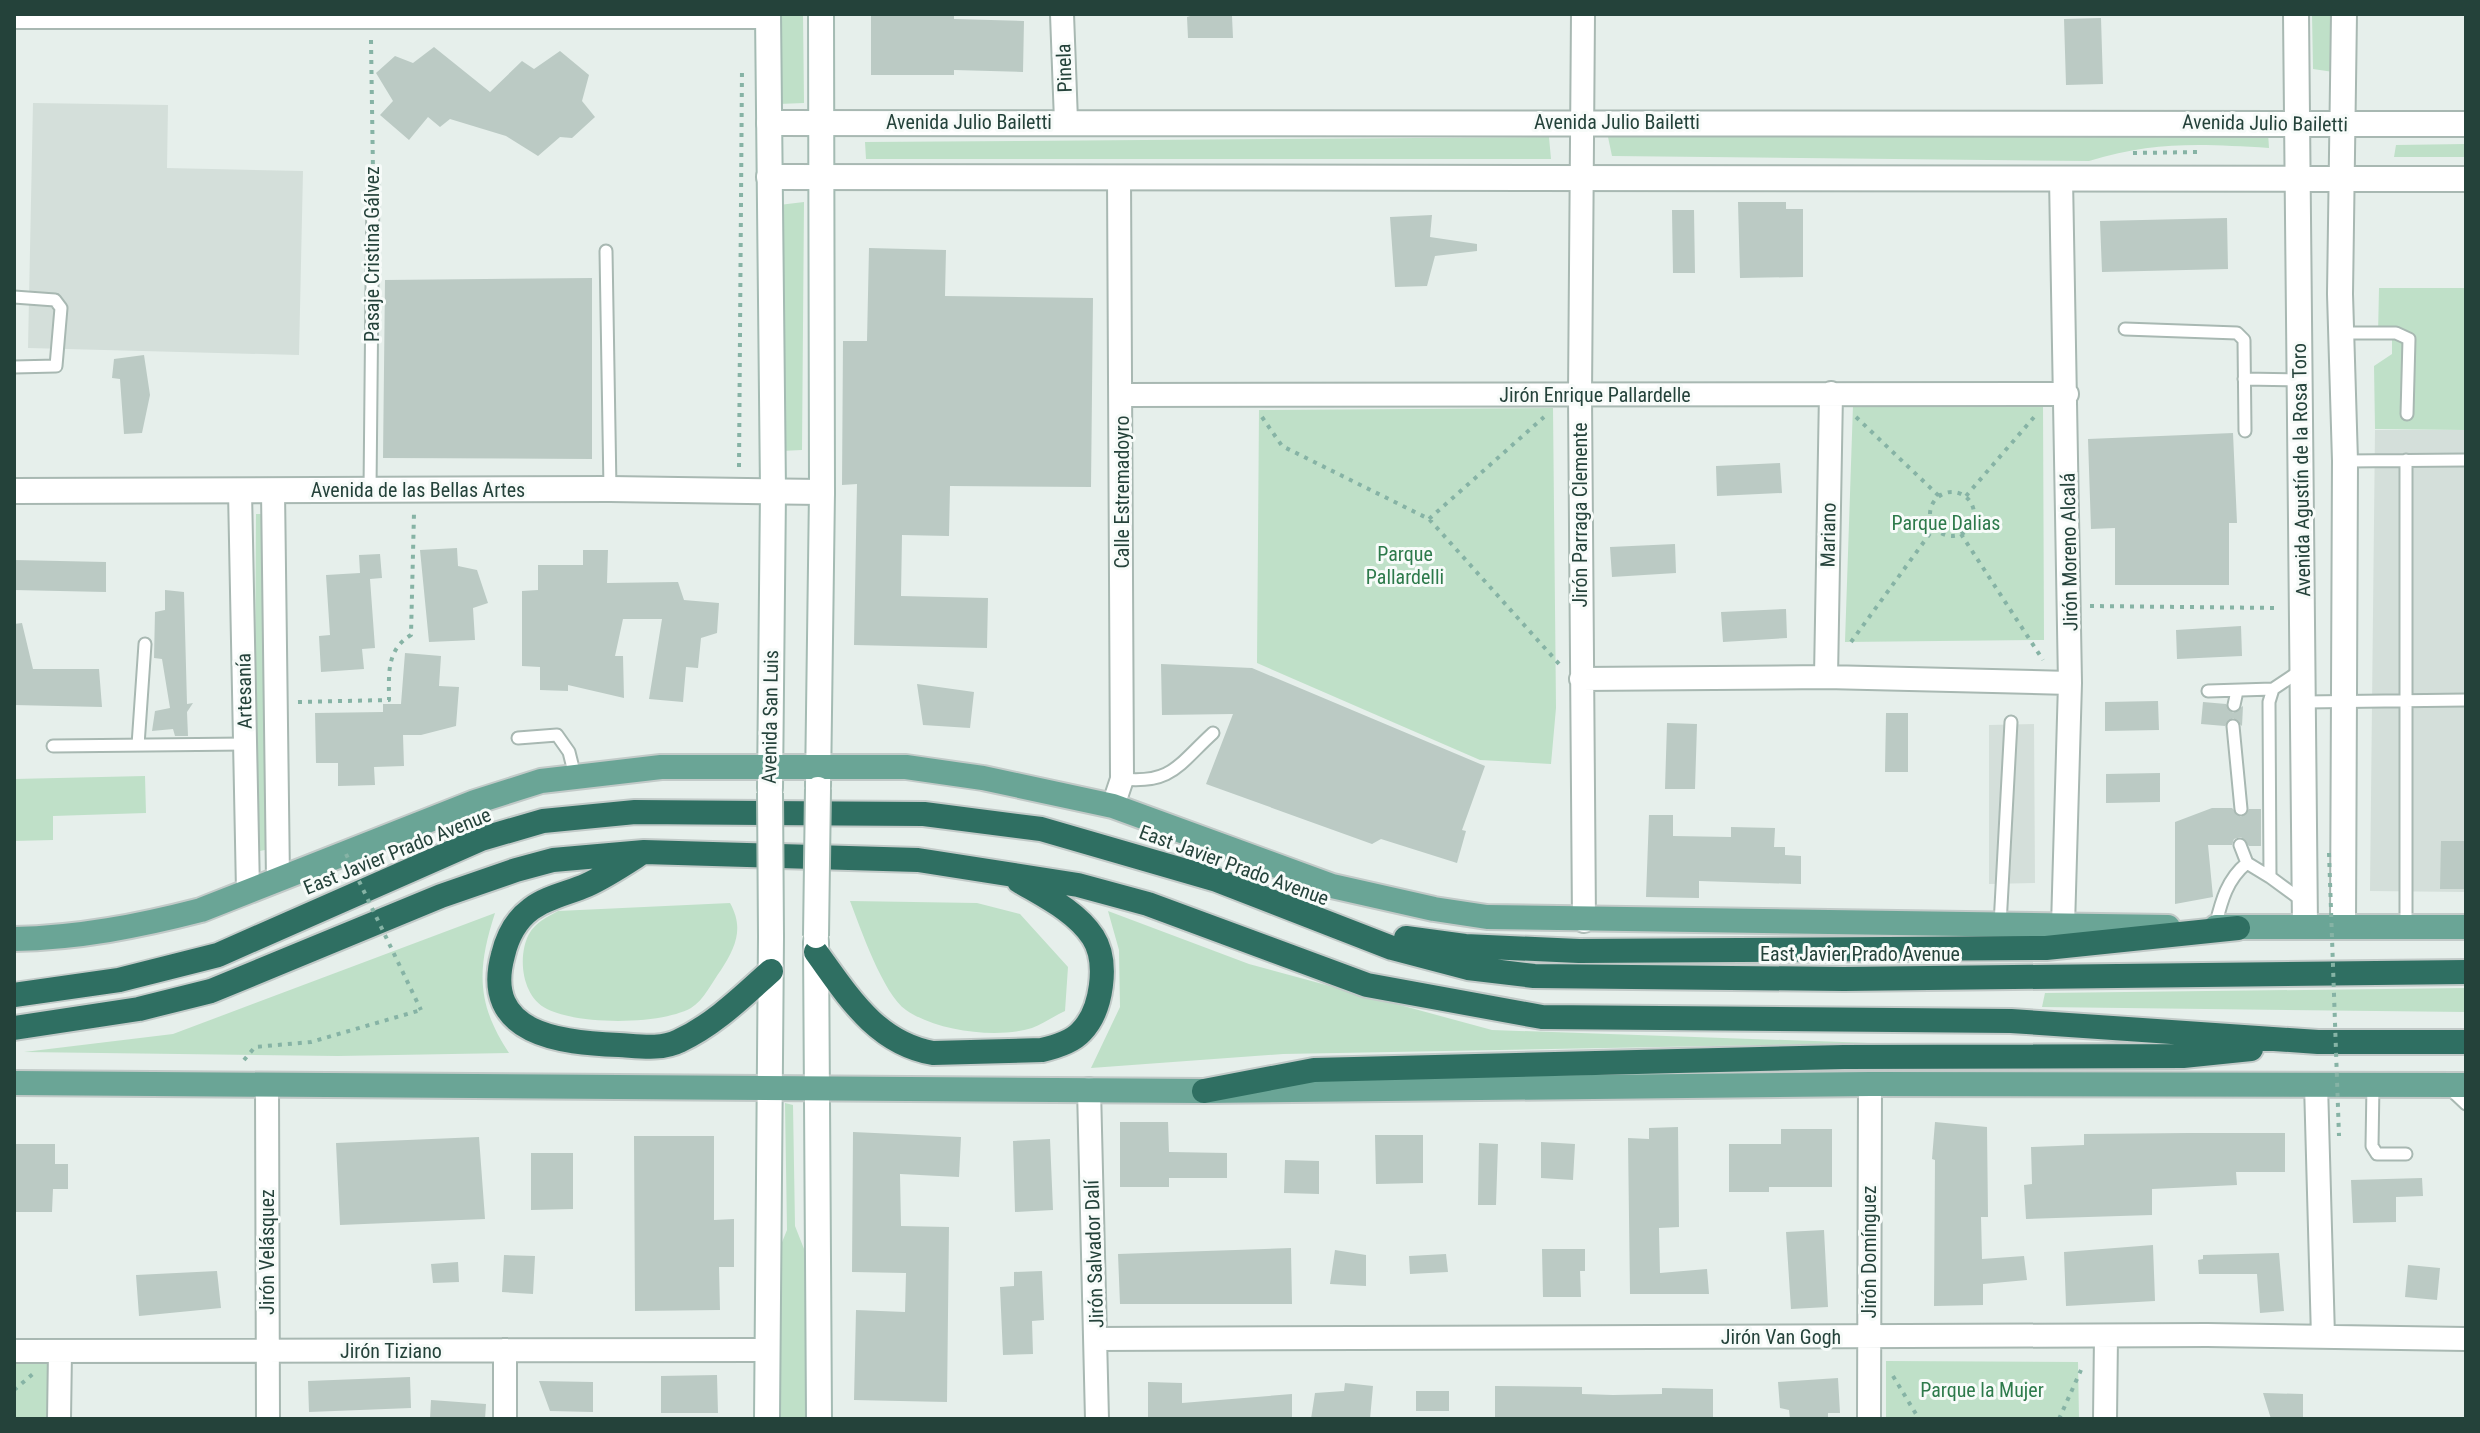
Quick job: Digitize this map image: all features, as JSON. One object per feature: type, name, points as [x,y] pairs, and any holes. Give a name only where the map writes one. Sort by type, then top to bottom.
[{"type":"highway","name":"East Javier Prado Avenue","points":[[14,995],[119,980],[218,955],[481,839],[543,821],[635,812],[924,814],[1041,829],[1207,877],[1392,948],[1468,968],[1534,976],[1844,979],[2466,972]]},
{"type":"highway","points":[[644,852],[589,884],[529,910],[508,936],[499,971],[500,982],[507,1007],[524,1027],[571,1044],[652,1047],[677,1042],[731,1007],[771,971]]},
{"type":"highway","points":[[14,1028],[139,1009],[211,991],[441,896],[516,870],[553,860],[644,852],[918,860],[1078,885],[1148,904],[1367,985],[1542,1017],[2011,1021],[2318,1042],[2466,1042]]},
{"type":"highway","points":[[816,944],[857,1009],[896,1041],[916,1050],[933,1053],[1042,1050],[1058,1046],[1081,1032],[1092,1014],[1099,993],[1102,963],[1093,938],[1066,909],[1006,873]]},
{"type":"highway","points":[[1306,917],[1372,933],[1465,946],[1579,951],[2046,948],[2226,928]]},
{"type":"highway","points":[[1204,1091],[1314,1070],[1844,1057],[2183,1056],[2318,1042]]},
{"type":"main road","name":"East Javier Prado Avenue","points":[[14,939],[59,939],[156,922],[278,880],[475,802],[529,784],[661,767],[770,767],[818,778],[906,767],[983,778],[1113,806],[1332,886],[1381,899],[1487,917],[1584,921],[2226,928],[2343,925],[2466,927]]},
{"type":"main road","points":[[14,1083],[1204,1091],[1870,1084],[2456,1085]]},
{"type":"street","points":[[819,1419],[816,944],[822,492],[821,14]]},
{"type":"street","name":"Pinela","points":[[1062,14],[1066,121]]},
{"type":"street","name":"Jirón Parraga Clemente","points":[[1583,14],[1584,177],[1574,396],[1584,921]]},
{"type":"street","name":"Avenida Agustín de la Rosa Toro","points":[[2296,14],[2305,927]]},
{"type":"street","name":"Avenida Agustín de la Rosa Toro","points":[[2343,925],[2345,461],[2340,178],[2344,14]]},
{"type":"street","points":[[14,17],[768,16]]},
{"type":"street","name":"Avenida San Luis","points":[[767,1419],[773,491],[768,16]]},
{"type":"street","name":"Avenida Julio Bailetti","points":[[769,123],[2466,124]]},
{"type":"street","points":[[769,177],[2466,179]]},
{"type":"street","name":"Calle Estremadoyro","points":[[1113,806],[1122,779],[1119,177]]},
{"type":"street","name":"Jirón Moreno Alcalá","points":[[2061,178],[2060,394],[2070,606],[2064,683],[2063,926]]},
{"type":"street","name":"Mariano","points":[[1826,677],[1831,393]]},
{"type":"street","name":"Jirón Enrique Pallardelle","points":[[1122,395],[2060,394]]},
{"type":"street","name":"Avenida de las Bellas Artes","points":[[14,491],[610,489],[822,492]]},
{"type":"street","name":"Artesanía","points":[[240,491],[248,891]]},
{"type":"street","name":"Artesanía","points":[[273,491],[278,880]]},
{"type":"street","points":[[2304,616],[2344,623]]},
{"type":"street","points":[[1581,679],[1826,677],[2064,683]]},
{"type":"street","name":"Jirón Domínguez","points":[[1869,1419],[1870,1084]]},
{"type":"street","points":[[2316,1084],[2323,1337]]},
{"type":"street","name":"Jirón Velásquez","points":[[267,1086],[268,1419]]},
{"type":"street","name":"Jirón Salvador Dalí","points":[[1089,1089],[1097,1419]]},
{"type":"street","points":[[2101,1336],[2105,1419]]},
{"type":"street","name":"Jirón Van Gogh","points":[[1096,1339],[2101,1336],[2466,1339]]},
{"type":"street","points":[[505,1350],[505,1419]]},
{"type":"street","name":"Jirón Tiziano","points":[[14,1351],[767,1350]]},
{"type":"street","points":[[59,1419],[60,1351]]},
{"type":"lane","name":"Pasaje Cristina Gálvez","points":[[370,491],[373,186]]},
{"type":"lane","points":[[606,251],[610,489]]},
{"type":"lane","points":[[14,297],[55,300],[61,308],[56,366],[14,367]]},
{"type":"lane","points":[[2125,329],[2237,333],[2244,340],[2245,431]]},
{"type":"lane","points":[[2341,333],[2396,333],[2409,339],[2407,414]]},
{"type":"lane","points":[[2244,379],[2299,380]]},
{"type":"lane","points":[[2406,460],[2406,927]]},
{"type":"lane","points":[[2345,461],[2465,460]]},
{"type":"lane","points":[[138,745],[145,644]]},
{"type":"lane","points":[[2208,691],[2273,689],[2303,669]]},
{"type":"lane","points":[[2270,877],[2269,702],[2273,689]]},
{"type":"lane","points":[[2234,705],[2237,691]]},
{"type":"lane","points":[[2304,702],[2466,700]]},
{"type":"lane","points":[[2000,925],[2011,722]]},
{"type":"lane","points":[[2233,726],[2241,809]]},
{"type":"lane","points":[[1122,779],[1151,782],[1166,775],[1213,733]]},
{"type":"lane","points":[[518,738],[557,735],[563,739],[575,776]]},
{"type":"lane","points":[[53,746],[245,744]]},
{"type":"lane","points":[[2240,845],[2247,863],[2305,902]]},
{"type":"lane","points":[[2226,928],[2224,893],[2235,872],[2247,863]]},
{"type":"lane","points":[[2373,1085],[2372,1146],[2377,1154],[2406,1154]]},
{"type":"lane","points":[[2456,1085],[2466,1104]]},
{"type":"path","name":"Pasaje Cristina Gálvez","points":[[371,17],[373,186]]},
{"type":"path","points":[[737,490],[743,60]]},
{"type":"path","points":[[1831,393],[1939,496]]},
{"type":"path","points":[[1966,496],[2060,394]]},
{"type":"path","points":[[1247,395],[1282,446],[1429,519],[1567,673],[1581,679]]},
{"type":"path","points":[[1429,519],[1574,396]]},
{"type":"path","points":[[276,703],[389,700],[389,661],[400,642],[411,635],[415,490]]},
{"type":"path","points":[[1952,492],[1966,496],[1974,517],[1961,534],[1947,535],[1934,528],[1930,514],[1939,496],[1952,492]]},
{"type":"path","points":[[1826,677],[1934,528]]},
{"type":"path","points":[[1961,534],[2064,683]]},
{"type":"path","points":[[2070,606],[2304,616]]},
{"type":"path","points":[[2329,853],[2339,1136]]},
{"type":"path","points":[[224,1083],[255,1047],[311,1042],[421,1010],[346,854]]},
{"type":"path","points":[[2059,1419],[2101,1336]]},
{"type":"shaded area","points":[[33,103],[168,105],[167,168],[303,171],[299,355],[28,348]]},
{"type":"shaded area","points":[[2375,430],[2466,430],[2466,892],[2370,891]]},
{"type":"shaded area","points":[[2034,724],[2035,883],[1989,884],[1989,725]]},
{"type":"green space","points":[[779,14],[803,14],[804,103],[779,104]]},
{"type":"green space","points":[[2312,14],[2337,14],[2340,73],[2313,69]]},
{"type":"green space","points":[[2268,133],[2269,148],[2157,147],[2089,161],[1612,156],[1608,137]]},
{"type":"green space","points":[[1549,137],[1551,159],[866,159],[865,142]]},
{"type":"green space","points":[[2466,144],[2466,157],[2394,157],[2396,145]]},
{"type":"green space","points":[[804,202],[802,450],[781,451],[779,205]]},
{"type":"green space","points":[[2379,288],[2466,288],[2466,430],[2375,429],[2374,366],[2392,354],[2392,336],[2378,335]]},
{"type":"green space","name":"Parque Dalias","points":[[2043,404],[2044,640],[1845,642],[1853,405]]},
{"type":"green space","name":"Parque Pallardelli","points":[[1553,408],[1556,708],[1551,764],[1480,760],[1257,663],[1259,410]]},
{"type":"green space","points":[[256,514],[265,514],[265,850],[254,852]]},
{"type":"green space","points":[[145,776],[146,813],[53,816],[53,840],[14,841],[14,779]]},
{"type":"green space","points":[[850,901],[977,903],[1020,914],[1068,967],[1065,1011],[1032,1028],[1002,1033],[950,1028],[919,1017],[897,1002],[889,990]]},
{"type":"green space","points":[[730,903],[737,929],[726,962],[700,1000],[677,1014],[619,1021],[579,1018],[547,1009],[527,986],[523,965],[525,943],[538,923],[558,911]]},
{"type":"green space","points":[[1108,911],[1249,964],[1492,1030],[1871,1043],[1283,1054],[1091,1068],[1120,1007],[1119,950]]},
{"type":"green space","points":[[495,913],[485,951],[483,985],[490,1018],[509,1053],[338,1056],[24,1052],[173,1034]]},
{"type":"green space","points":[[2466,988],[2466,1012],[2042,1007],[2045,993]]},
{"type":"green space","points":[[785,1103],[793,1105],[795,1226],[806,1254],[805,1419],[778,1419],[778,1252],[787,1230]]},
{"type":"green space","name":"Parque la Mujer","points":[[1886,1361],[2078,1362],[2079,1419],[1886,1419]]},
{"type":"green space","points":[[14,1363],[48,1363],[48,1419],[14,1419]]},
{"type":"building","points":[[871,14],[954,14],[954,19],[1024,21],[1023,72],[954,70],[954,75],[871,75]]},
{"type":"building","points":[[1197,14],[1232,16],[1233,38],[1188,38],[1187,17]]},
{"type":"building","points":[[2101,18],[2103,84],[2066,85],[2064,19]]},
{"type":"building","points":[[434,47],[490,92],[522,61],[534,69],[560,51],[589,75],[582,101],[595,117],[572,138],[560,137],[538,156],[506,136],[450,119],[440,127],[428,117],[409,140],[380,115],[393,101],[376,73],[395,56],[413,63]]},
{"type":"building","points":[[1738,202],[1786,202],[1786,209],[1803,209],[1803,277],[1740,278]]},
{"type":"building","points":[[1672,210],[1694,210],[1695,273],[1673,273]]},
{"type":"building","points":[[1432,215],[1430,237],[1477,244],[1477,251],[1435,256],[1427,286],[1395,287],[1390,217]]},
{"type":"building","points":[[2227,218],[2228,269],[2102,272],[2100,221]]},
{"type":"building","points":[[869,248],[946,250],[945,296],[1093,298],[1091,487],[950,486],[949,536],[902,535],[901,596],[988,598],[987,648],[854,645],[857,484],[842,485],[843,341],[867,341]]},
{"type":"building","points":[[592,278],[592,459],[383,458],[385,280]]},
{"type":"building","points":[[144,355],[150,395],[142,433],[124,434],[120,379],[112,378],[114,359]]},
{"type":"building","points":[[2233,433],[2237,523],[2229,523],[2229,585],[2115,585],[2115,528],[2091,529],[2088,439]]},
{"type":"building","points":[[1780,463],[1782,493],[1717,496],[1716,466]]},
{"type":"building","points":[[1675,544],[1676,573],[1612,577],[1610,547]]},
{"type":"building","points":[[457,548],[458,566],[477,570],[488,603],[473,608],[475,640],[429,642],[420,550]]},
{"type":"building","points":[[583,550],[608,550],[607,583],[678,582],[684,600],[719,603],[717,633],[701,638],[698,668],[686,667],[683,702],[649,699],[662,619],[623,619],[615,656],[623,656],[624,698],[568,685],[568,691],[540,690],[540,667],[522,666],[522,591],[538,590],[538,565],[583,565]]},
{"type":"building","points":[[380,554],[382,578],[370,579],[375,648],[362,649],[364,669],[321,672],[319,636],[330,635],[326,575],[360,573],[359,555]]},
{"type":"building","points":[[14,560],[106,562],[106,592],[14,590]]},
{"type":"building","points":[[165,590],[184,592],[187,704],[193,703],[187,712],[188,736],[175,736],[173,729],[152,731],[155,711],[170,708],[162,659],[154,658],[155,612],[165,610]]},
{"type":"building","points":[[1786,609],[1787,638],[1723,642],[1721,612]]},
{"type":"building","points":[[22,623],[33,669],[99,669],[102,707],[14,705],[14,624]]},
{"type":"building","points":[[2241,626],[2242,656],[2177,659],[2176,630]]},
{"type":"building","points":[[405,653],[441,656],[439,686],[459,687],[456,726],[421,735],[403,735],[404,766],[374,767],[375,785],[338,786],[338,763],[316,763],[315,713],[383,712],[383,704],[401,704]]},
{"type":"building","points":[[1161,664],[1252,668],[1485,766],[1462,830],[1466,831],[1457,863],[1381,839],[1372,844],[1206,784],[1233,714],[1162,715]]},
{"type":"building","points":[[917,684],[974,692],[970,728],[923,725]]},
{"type":"building","points":[[2158,701],[2159,730],[2105,731],[2105,702]]},
{"type":"building","points":[[2203,702],[2226,704],[2233,713],[2243,706],[2242,726],[2233,718],[2225,726],[2201,724]]},
{"type":"building","points":[[1886,713],[1908,713],[1908,772],[1885,772]]},
{"type":"building","points":[[1667,723],[1697,724],[1695,789],[1665,789]]},
{"type":"building","points":[[2160,773],[2160,802],[2106,803],[2106,774]]},
{"type":"building","points":[[2212,808],[2232,808],[2241,817],[2249,809],[2261,809],[2261,846],[2249,846],[2241,837],[2234,839],[2232,845],[2208,845],[2213,897],[2175,904],[2175,822]]},
{"type":"building","points":[[1649,815],[1673,815],[1673,836],[1731,837],[1731,827],[1775,828],[1774,847],[1785,847],[1785,855],[1801,856],[1801,884],[1699,881],[1699,898],[1646,897]]},
{"type":"building","points":[[2441,841],[2466,841],[2466,889],[2440,889]]},
{"type":"building","points":[[1120,1122],[1168,1122],[1169,1152],[1227,1153],[1227,1178],[1169,1178],[1169,1187],[1120,1187]]},
{"type":"building","points":[[1935,1122],[1987,1127],[1988,1217],[1981,1217],[1982,1259],[2024,1256],[2027,1280],[1983,1284],[1983,1305],[1934,1306],[1935,1160],[1932,1159]]},
{"type":"building","points":[[1678,1127],[1679,1227],[1659,1228],[1660,1273],[1707,1269],[1709,1294],[1630,1294],[1628,1138],[1649,1139],[1649,1128]]},
{"type":"building","points":[[1781,1129],[1832,1129],[1832,1187],[1769,1187],[1769,1192],[1729,1192],[1729,1144],[1781,1144]]},
{"type":"building","points":[[853,1132],[961,1137],[959,1177],[900,1174],[901,1226],[949,1227],[947,1402],[854,1400],[856,1310],[905,1312],[906,1273],[852,1272]]},
{"type":"building","points":[[2285,1133],[2285,1172],[2236,1172],[2237,1185],[2152,1189],[2152,1215],[2026,1219],[2024,1185],[2032,1184],[2031,1147],[2084,1145],[2084,1134]]},
{"type":"building","points":[[1375,1135],[1423,1135],[1423,1183],[1376,1184]]},
{"type":"building","points":[[634,1136],[714,1136],[714,1220],[734,1219],[734,1267],[719,1267],[720,1310],[635,1311]]},
{"type":"building","points":[[479,1137],[485,1219],[340,1225],[336,1143]]},
{"type":"building","points":[[1050,1139],[1053,1210],[1015,1212],[1013,1141]]},
{"type":"building","points":[[1541,1142],[1575,1144],[1573,1180],[1541,1178]]},
{"type":"building","points":[[1479,1143],[1498,1144],[1496,1205],[1478,1205]]},
{"type":"building","points":[[14,1144],[55,1144],[55,1164],[68,1164],[68,1189],[53,1189],[52,1212],[14,1212]]},
{"type":"building","points":[[531,1153],[573,1153],[573,1209],[531,1210]]},
{"type":"building","points":[[1285,1160],[1319,1161],[1319,1194],[1284,1193]]},
{"type":"building","points":[[2422,1178],[2423,1196],[2396,1197],[2396,1222],[2353,1223],[2351,1180]]},
{"type":"building","points":[[1824,1230],[1828,1307],[1791,1309],[1786,1232]]},
{"type":"building","points":[[2153,1245],[2155,1301],[2066,1306],[2064,1252]]},
{"type":"building","points":[[1291,1248],[1292,1304],[1120,1304],[1118,1254]]},
{"type":"building","points":[[1542,1249],[1585,1249],[1585,1271],[1580,1271],[1581,1297],[1543,1297]]},
{"type":"building","points":[[1335,1250],[1366,1255],[1366,1286],[1330,1284]]},
{"type":"building","points":[[2279,1253],[2284,1311],[2260,1313],[2257,1274],[2199,1274],[2198,1260],[2203,1259],[2203,1255]]},
{"type":"building","points":[[1446,1254],[1448,1272],[1410,1274],[1409,1256]]},
{"type":"building","points":[[504,1255],[535,1256],[533,1294],[502,1292]]},
{"type":"building","points":[[458,1262],[459,1282],[433,1283],[431,1264]]},
{"type":"building","points":[[2408,1265],[2440,1268],[2437,1300],[2405,1297]]},
{"type":"building","points":[[217,1271],[221,1308],[139,1316],[136,1275]]},
{"type":"building","points":[[1042,1271],[1044,1320],[1032,1321],[1033,1354],[1003,1355],[1000,1287],[1014,1286],[1014,1272]]},
{"type":"building","points":[[717,1375],[718,1413],[661,1413],[661,1376]]},
{"type":"building","points":[[410,1377],[411,1408],[309,1412],[308,1381]]},
{"type":"building","points":[[1838,1378],[1840,1413],[1828,1413],[1828,1419],[1790,1419],[1789,1410],[1780,1408],[1778,1382]]},
{"type":"building","points":[[539,1381],[593,1382],[593,1412],[550,1411]]},
{"type":"building","points":[[1148,1382],[1182,1383],[1182,1403],[1292,1394],[1292,1419],[1148,1419]]},
{"type":"building","points":[[1345,1383],[1373,1386],[1370,1419],[1311,1419],[1315,1393],[1344,1391]]},
{"type":"building","points":[[1495,1386],[1582,1387],[1582,1394],[1613,1395],[1662,1394],[1662,1388],[1713,1389],[1713,1419],[1495,1419]]},
{"type":"building","points":[[1416,1391],[1449,1391],[1449,1411],[1416,1411]]},
{"type":"building","points":[[2263,1393],[2303,1394],[2303,1419],[2271,1419]]},
{"type":"building","points":[[431,1400],[486,1404],[485,1419],[430,1419]]}]
